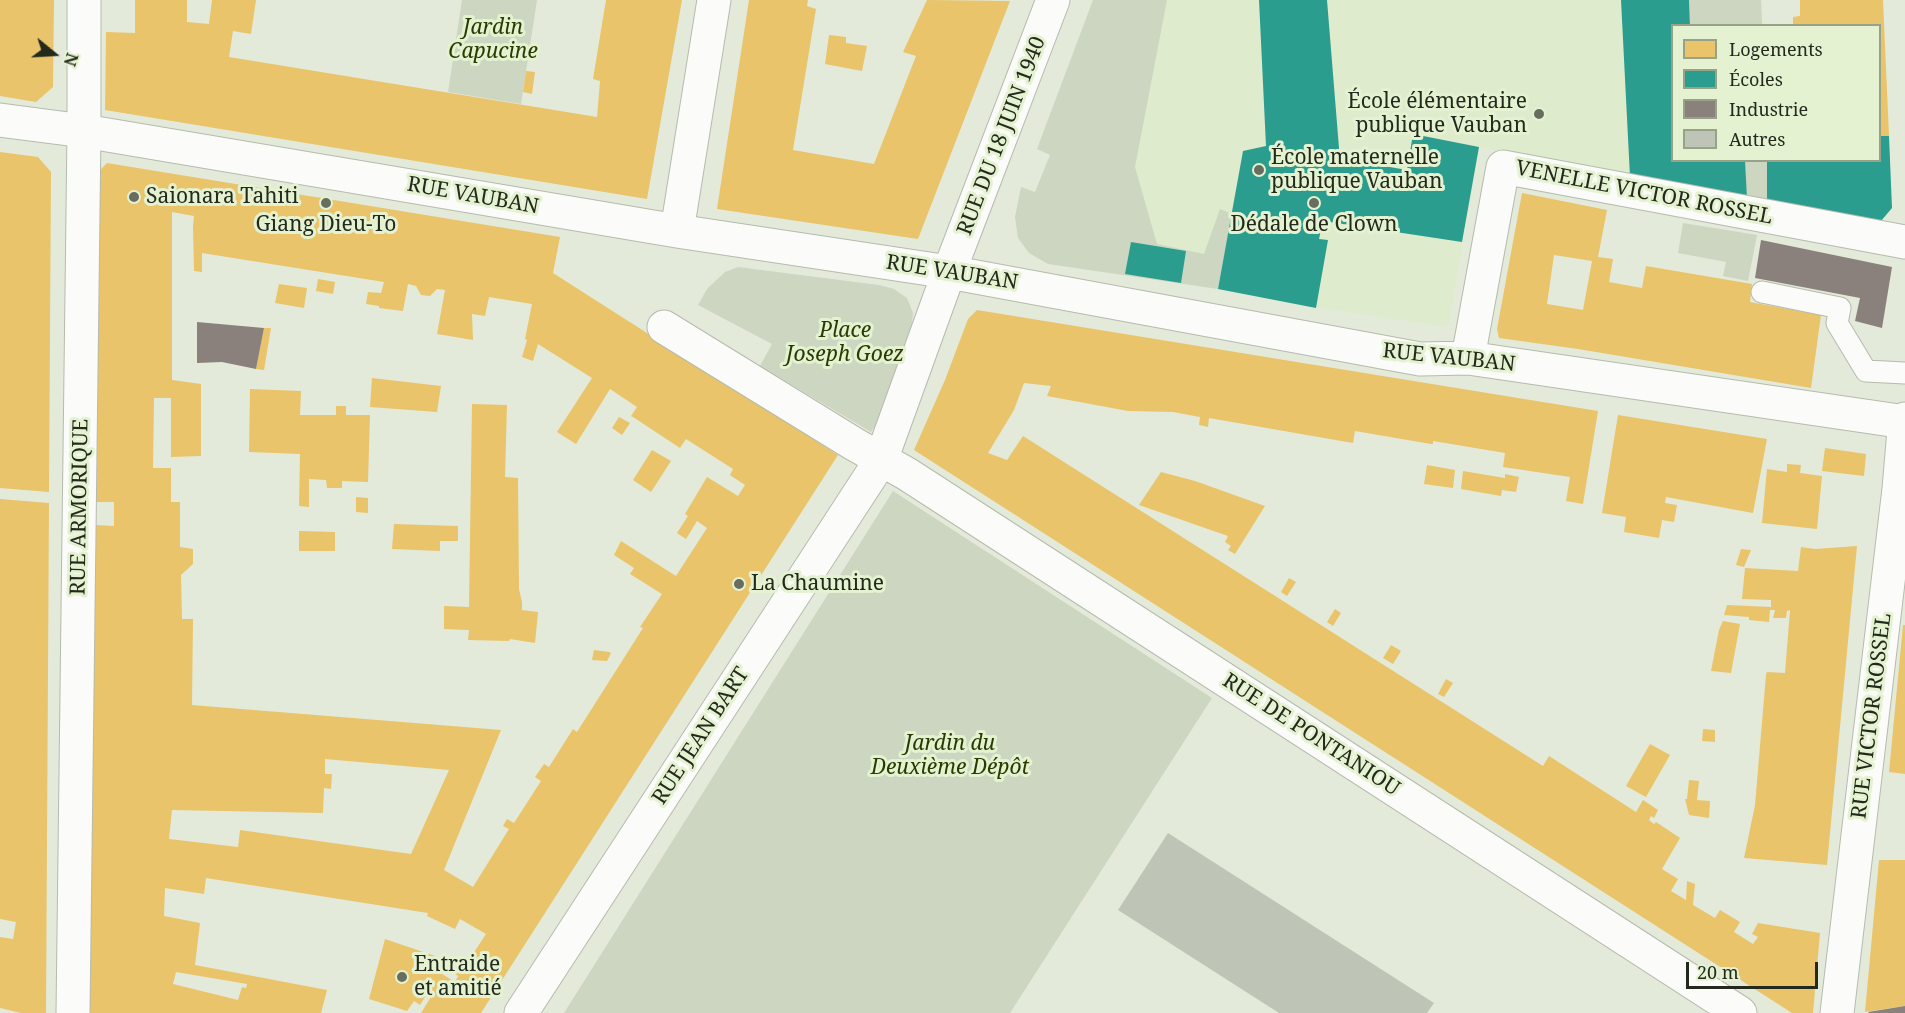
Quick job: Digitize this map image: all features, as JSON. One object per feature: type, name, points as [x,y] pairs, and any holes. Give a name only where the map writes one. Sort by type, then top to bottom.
[{"type":"street","name":"RUE ARMORIQUE","points":[[73,1013],[84,0]]},
{"type":"street","points":[[676,231],[714,0]]},
{"type":"street","name":"RUE DU 18 JUIN 1940","points":[[950,272],[1053,0]]},
{"type":"street","name":"RUE VAUBAN","points":[[0,120],[84,131],[676,231],[950,272],[1420,358],[1468,358],[1905,420]]},
{"type":"street","name":"VENELLE VICTOR ROSSEL","points":[[1468,358],[1503,167],[1905,242]]},
{"type":"street","points":[[664,327],[881,460],[950,272]]},
{"type":"street","name":"RUE VICTOR ROSSEL","points":[[1837,1013],[1902,489],[1905,420]]},
{"type":"street","name":"RUE JEAN BART","points":[[521,1013],[881,460]]},
{"type":"street","name":"RUE DE PONTANIOU","points":[[881,460],[917,480],[1740,1013]]},
{"type":"lane","points":[[1762,292],[1840,308],[1837,323],[1866,371],[1905,373]]},
{"type":"shaded area","name":"École maternelle publique Vauban","points":[[1093,0],[1762,0],[1763,24],[1671,24],[1671,162],[1767,162],[1767,202],[1479,147],[1448,327],[1308,306],[1125,274],[1029,253],[1018,238],[1015,217],[1021,187],[1035,192],[1050,155],[1037,149]]},
{"type":"green space","name":"Jardin Capucine","points":[[462,0],[537,0],[521,104],[448,92]]},
{"type":"green space","points":[[1093,0],[1167,0],[1135,167],[1157,244],[1204,254],[1220,209],[1232,214],[1218,289],[1048,264],[1029,253],[1018,238],[1015,217],[1021,187],[1035,192],[1050,155],[1037,149]]},
{"type":"green space","points":[[1689,0],[1761,0],[1762,24],[1690,24]]},
{"type":"green space","points":[[1745,162],[1767,162],[1767,202],[1747,198]]},
{"type":"green space","points":[[1683,223],[1757,235],[1748,281],[1723,276],[1726,262],[1678,253]]},
{"type":"green space","name":"Place Joseph Goez","points":[[738,267],[879,285],[894,289],[907,298],[913,313],[909,353],[892,398],[871,432],[760,366],[772,344],[698,305],[707,289],[725,272]]},
{"type":"green space","name":"Jardin du Deuxième Dépôt","points":[[893,491],[1212,698],[1010,1013],[564,1013]]},
{"type":"building: Logements","points":[[0,0],[54,0],[53,87],[36,102],[0,96]]},
{"type":"building: Logements","points":[[135,0],[187,0],[187,22],[209,24],[212,0],[256,0],[251,34],[233,31],[229,57],[597,117],[600,81],[593,79],[606,0],[682,0],[647,199],[105,110],[106,32],[135,33]]},
{"type":"building: Logements","points":[[749,0],[808,0],[807,6],[816,9],[793,150],[874,164],[916,56],[903,52],[927,0],[1010,1],[918,239],[717,209]]},
{"type":"building: Logements","points":[[1800,0],[1883,0],[1889,136],[1881,136],[1881,24],[1793,24],[1793,17],[1800,16]]},
{"type":"building: Logements","points":[[829,35],[846,37],[846,43],[867,46],[862,71],[825,64]]},
{"type":"building: Logements","points":[[526,71],[535,72],[532,94],[523,92]]},
{"type":"building: Logements","points":[[0,152],[38,157],[51,172],[49,492],[0,488]]},
{"type":"building: Logements","points":[[107,163],[560,237],[553,273],[838,455],[481,1013],[421,1013],[434,992],[430,989],[420,1005],[414,1001],[407,1011],[369,999],[385,939],[438,957],[441,959],[434,969],[455,982],[458,976],[454,973],[459,966],[463,969],[486,934],[460,919],[455,929],[427,916],[428,913],[206,878],[204,894],[165,888],[164,916],[200,923],[195,965],[327,990],[321,1013],[89,1013],[95,525],[114,526],[114,502],[95,502],[98,172]],"holes":[[[172,212],[194,216],[194,271],[202,272],[202,253],[384,282],[381,293],[368,292],[366,304],[403,311],[408,284],[416,286],[421,295],[430,296],[437,289],[445,290],[437,334],[473,340],[472,314],[485,316],[489,297],[532,304],[522,357],[533,361],[538,344],[592,378],[557,432],[576,444],[610,389],[637,407],[631,416],[680,448],[686,439],[733,469],[730,475],[745,485],[738,496],[707,477],[685,514],[688,516],[677,533],[686,539],[697,521],[707,528],[676,576],[621,541],[614,555],[634,568],[630,574],[662,594],[577,732],[573,729],[549,767],[544,764],[535,777],[541,781],[514,823],[507,819],[503,826],[509,829],[473,887],[444,870],[501,730],[192,705],[193,619],[182,619],[181,575],[193,564],[193,549],[180,547],[180,502],[171,502],[171,468],[153,468],[154,398],[171,398],[171,457],[201,456],[201,384],[172,380]],[[325,759],[449,770],[411,854],[240,830],[238,847],[169,839],[172,810],[323,813],[324,788],[331,789],[332,774],[325,774]],[[176,972],[247,984],[246,988],[242,987],[238,1000],[173,984]]]},
{"type":"building: Logements","points":[[1522,193],[1607,210],[1598,257],[1613,259],[1609,282],[1642,288],[1646,266],[1752,284],[1750,302],[1821,315],[1811,388],[1499,338],[1497,329]],"holes":[[[1554,255],[1592,261],[1583,310],[1547,304]]]},
{"type":"building: Logements","points":[[318,279],[335,282],[333,294],[316,291]]},
{"type":"building: Logements","points":[[279,284],[307,288],[304,308],[275,303]]},
{"type":"building: Logements","points":[[977,310],[1598,411],[1583,504],[1566,501],[1570,477],[1503,467],[1505,453],[1433,441],[1431,444],[1355,431],[1353,443],[1209,418],[1208,427],[1199,425],[1200,417],[1173,412],[1128,411],[1047,396],[1051,386],[1024,383],[1014,410],[988,453],[1007,460],[1023,436],[1543,766],[1549,756],[1636,812],[1643,800],[1658,810],[1654,818],[1651,816],[1649,820],[1680,838],[1662,869],[1678,879],[1671,891],[1686,900],[1687,881],[1695,884],[1693,905],[1715,918],[1720,910],[1740,922],[1734,932],[1753,944],[1758,937],[1752,934],[1758,923],[1820,933],[1813,1013],[1792,1013],[914,450],[945,380],[968,319]]},
{"type":"building: Logements","points":[[264,328],[271,328],[264,370],[256,369]]},
{"type":"building: Logements","points":[[372,378],[441,386],[437,412],[370,407]]},
{"type":"building: Logements","points":[[250,389],[301,391],[300,415],[336,415],[336,406],[346,406],[346,415],[370,415],[368,482],[342,481],[342,488],[327,488],[326,480],[309,479],[309,507],[299,506],[300,454],[249,452]]},
{"type":"building: Logements","points":[[472,404],[507,405],[505,477],[518,478],[519,589],[522,610],[538,612],[535,643],[510,639],[509,641],[468,640],[469,630],[444,629],[444,606],[469,607]]},
{"type":"building: Logements","points":[[1618,415],[1767,439],[1753,513],[1666,497],[1665,503],[1677,505],[1674,522],[1662,520],[1659,538],[1624,532],[1626,517],[1602,513]]},
{"type":"building: Logements","points":[[619,417],[630,423],[622,435],[612,428]]},
{"type":"building: Logements","points":[[1825,448],[1866,454],[1864,476],[1822,471]]},
{"type":"building: Logements","points":[[652,450],[671,461],[651,492],[633,480]]},
{"type":"building: Logements","points":[[1787,464],[1801,465],[1800,473],[1822,476],[1817,529],[1762,523],[1767,469],[1787,472]]},
{"type":"building: Logements","points":[[1427,465],[1455,470],[1453,488],[1424,484]]},
{"type":"building: Logements","points":[[1463,471],[1505,478],[1505,474],[1519,477],[1516,492],[1502,490],[1501,496],[1461,489]]},
{"type":"building: Logements","points":[[1161,472],[1195,481],[1265,506],[1235,554],[1228,550],[1231,546],[1225,542],[1228,536],[1139,505]]},
{"type":"building: Logements","points":[[356,497],[368,498],[368,513],[356,512]]},
{"type":"building: Logements","points":[[0,499],[49,503],[46,1013],[21,1013],[0,1008],[0,937],[13,939],[16,922],[0,919]]},
{"type":"building: Logements","points":[[394,524],[458,526],[458,541],[440,541],[440,551],[392,549]]},
{"type":"building: Logements","points":[[299,531],[335,532],[335,551],[299,551]]},
{"type":"building: Logements","points":[[1857,546],[1827,865],[1744,858],[1755,805],[1766,675],[1767,672],[1785,673],[1790,610],[1787,611],[1786,618],[1773,618],[1775,610],[1770,610],[1769,622],[1749,620],[1749,617],[1724,615],[1727,605],[1771,607],[1771,600],[1742,599],[1745,568],[1798,571],[1801,547],[1815,549]]},
{"type":"building: Logements","points":[[1741,549],[1751,550],[1744,567],[1736,565]]},
{"type":"building: Logements","points":[[1289,578],[1296,582],[1287,596],[1281,592]]},
{"type":"building: Logements","points":[[1335,609],[1341,613],[1333,626],[1327,622]]},
{"type":"building: Logements","points":[[1723,621],[1740,624],[1731,673],[1711,671]]},
{"type":"building: Logements","points":[[1903,625],[1905,625],[1905,774],[1889,772]]},
{"type":"building: Logements","points":[[1391,645],[1401,651],[1393,664],[1383,658]]},
{"type":"building: Logements","points":[[594,650],[611,653],[607,661],[592,660]]},
{"type":"building: Logements","points":[[1446,679],[1453,683],[1444,697],[1438,694]]},
{"type":"building: Logements","points":[[1703,729],[1715,730],[1715,742],[1702,741]]},
{"type":"building: Logements","points":[[1650,744],[1670,755],[1646,797],[1626,786]]},
{"type":"building: Logements","points":[[1689,780],[1699,781],[1697,800],[1710,801],[1709,818],[1689,815],[1685,799],[1687,799]]},
{"type":"building: Logements","points":[[1879,860],[1905,860],[1905,1006],[1865,1012]]},
{"type":"building: Écoles","name":"École maternelle publique Vauban","points":[[1259,0],[1327,0],[1338,158],[1407,170],[1413,134],[1479,147],[1462,242],[1323,221],[1319,239],[1328,240],[1316,308],[1218,289],[1243,151],[1266,146]]},
{"type":"building: Écoles","points":[[1621,0],[1689,0],[1690,24],[1671,24],[1671,162],[1745,162],[1747,198],[1630,177]]},
{"type":"building: Écoles","points":[[1881,136],[1889,136],[1892,208],[1881,221],[1767,202],[1767,162],[1881,162]]},
{"type":"building: Écoles","points":[[1131,242],[1186,251],[1181,283],[1125,274]]},
{"type":"building: Industrie","points":[[1761,240],[1892,267],[1882,328],[1855,321],[1860,298],[1755,278]]},
{"type":"building: Industrie","points":[[197,322],[264,328],[256,369],[222,362],[197,363]]},
{"type":"building: Industrie","points":[[1905,1006],[1905,1013],[1868,1012]]},
{"type":"building: Autres","points":[[1168,833],[1434,1003],[1427,1013],[1279,1013],[1118,910]]},
{"type":"place","name":"École élémentaire publique Vauban","points":[[1539,114]]},
{"type":"place","name":"École maternelle publique Vauban","points":[[1259,170]]},
{"type":"place","name":"Saionara Tahiti","points":[[134,197]]},
{"type":"place","name":"Giang Dieu-To","points":[[326,203]]},
{"type":"place","name":"Dédale de Clown","points":[[1314,203]]},
{"type":"place","name":"La Chaumine","points":[[739,584]]},
{"type":"place","name":"Entraide et amitié","points":[[402,977]]}]
